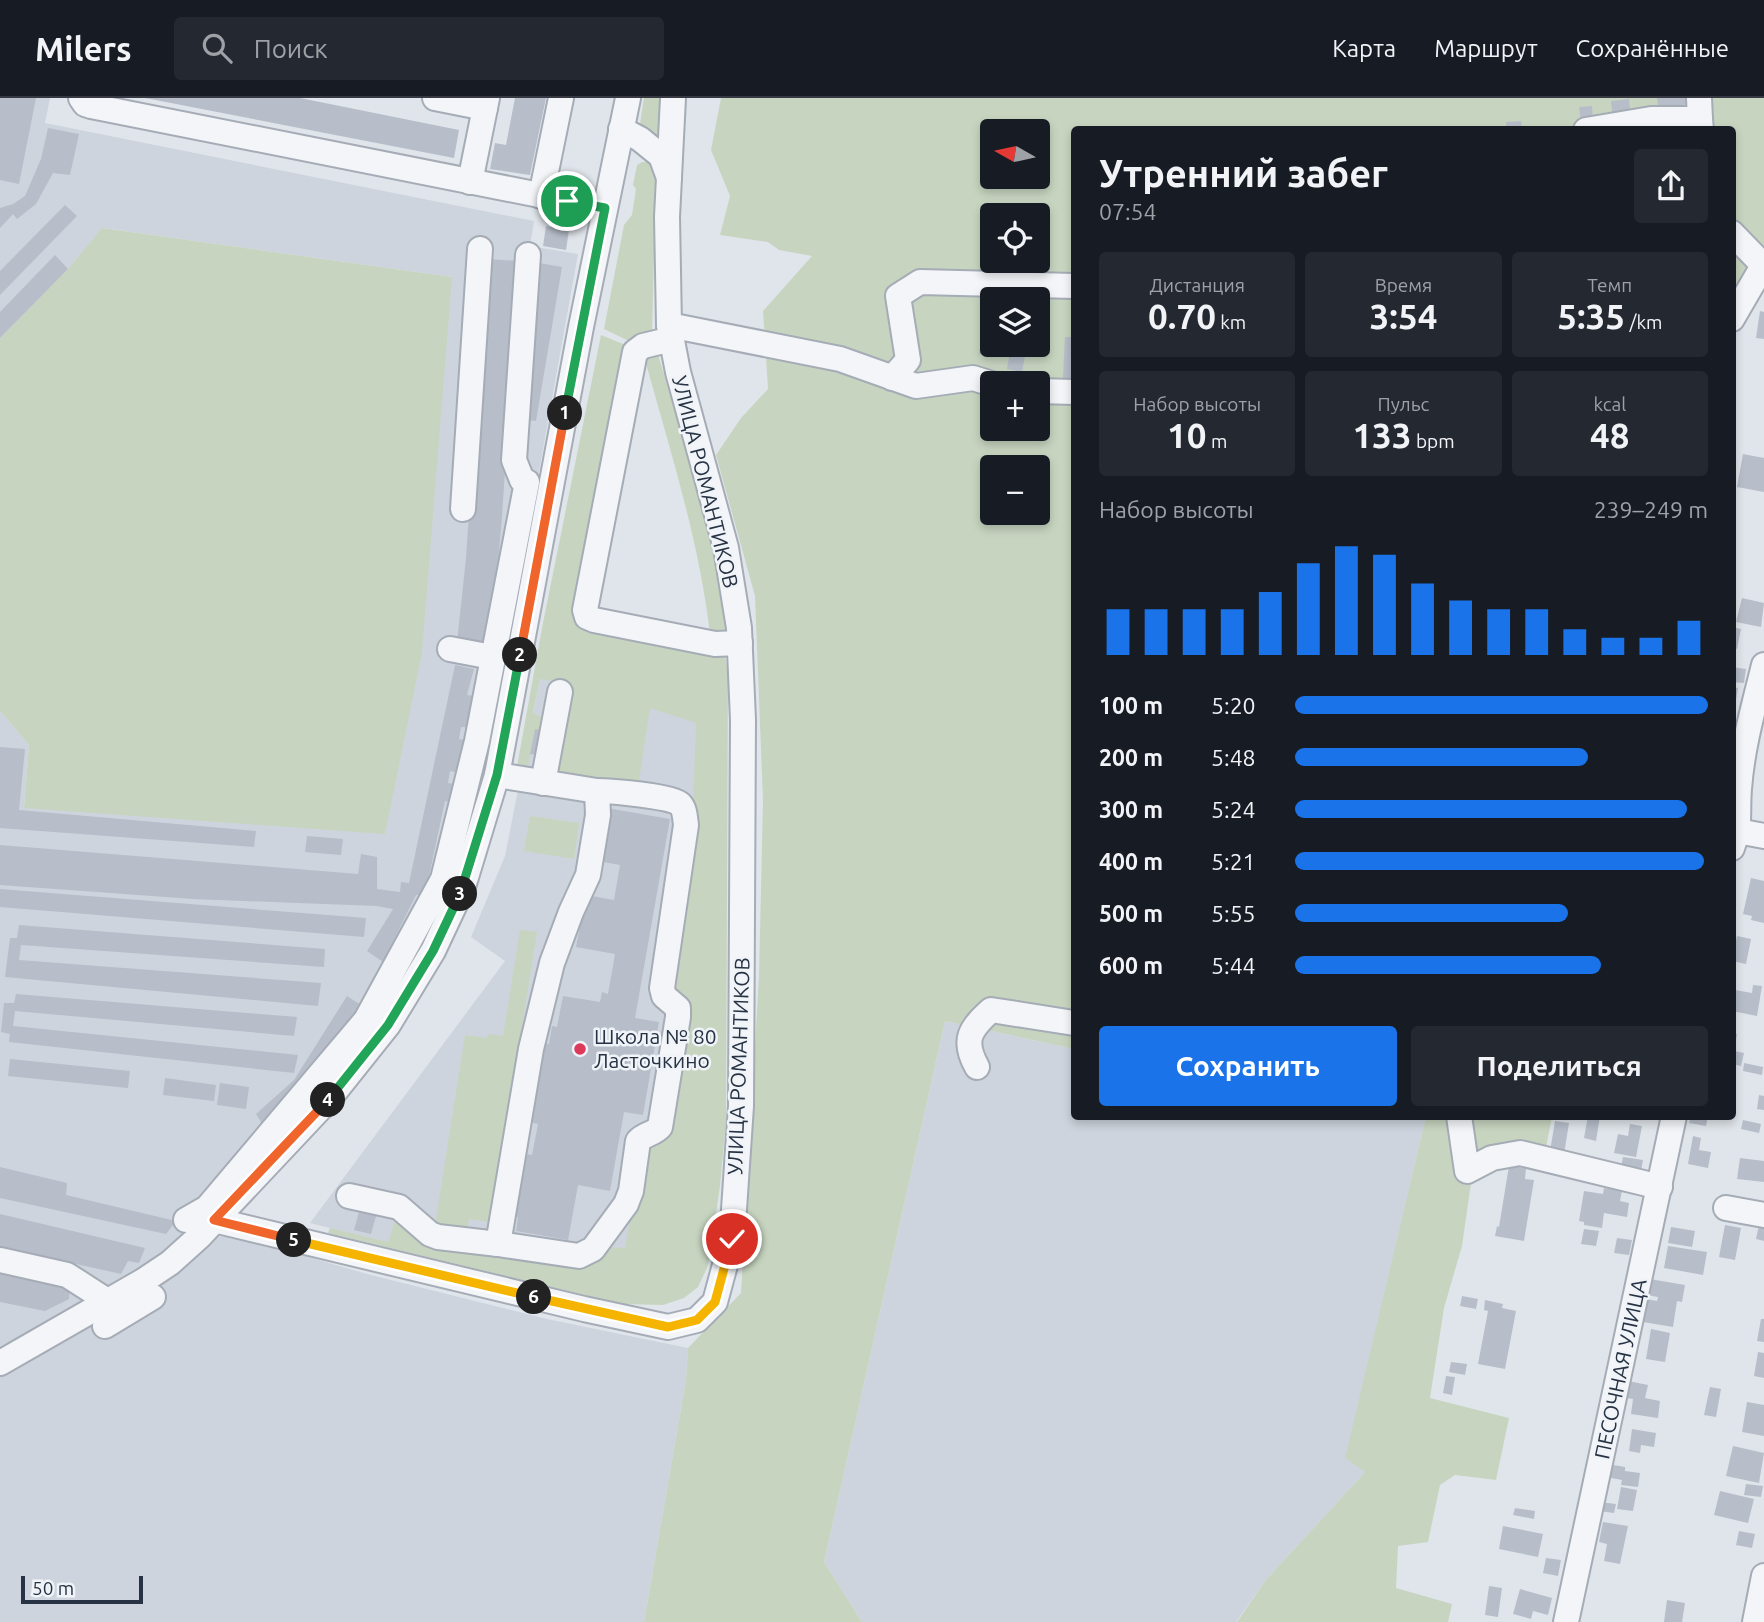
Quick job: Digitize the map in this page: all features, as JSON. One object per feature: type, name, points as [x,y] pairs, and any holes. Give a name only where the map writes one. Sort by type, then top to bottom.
[{"type":"street","points":[[81,98],[85,104],[91,106],[605,208]]},
{"type":"street","points":[[435,98],[486,103],[470,181]]},
{"type":"street","points":[[541,196],[561,98]]},
{"type":"street","points":[[0,1363],[109,1302],[170,1263],[328,1100],[388,1025],[433,951],[463,887],[497,775],[585,307],[628,98]]},
{"type":"street","name":"УЛИЦА РОМАНТИКОВ","points":[[214,1220],[668,1327],[697,1320],[715,1302],[732,1239],[741,1106],[743,720],[739,628],[726,548],[678,372],[670,332],[669,179],[673,98]]},
{"type":"street","points":[[1612,126],[1700,116]]},
{"type":"street","points":[[621,129],[640,139],[661,156],[669,179]]},
{"type":"street","points":[[1736,237],[1764,265],[1736,311]]},
{"type":"street","points":[[463,509],[480,249]]},
{"type":"street","points":[[186,1220],[207,1208],[366,1020],[443,879],[477,741],[527,482],[522,480],[514,460],[528,255]]},
{"type":"street","points":[[892,378],[908,360],[898,296],[920,282],[1071,286]]},
{"type":"street","points":[[740,643],[715,644],[587,617],[585,610],[635,352],[670,332],[840,359],[916,386],[973,379],[980,381]]},
{"type":"street","points":[[1050,391],[1071,392]]},
{"type":"street","points":[[450,649],[492,657]]},
{"type":"street","points":[[1736,824],[1746,736],[1764,665]]},
{"type":"street","points":[[543,783],[560,692]]},
{"type":"street","points":[[349,1196],[400,1207],[430,1234],[438,1237],[579,1256],[593,1250],[626,1204],[631,1191],[638,1141],[660,1127],[678,1017],[678,1008],[664,996],[662,988],[687,825],[681,805],[652,796],[597,791],[497,775]]},
{"type":"street","points":[[498,1244],[531,1049],[544,989],[571,912],[588,876],[598,815],[597,791]]},
{"type":"street","points":[[1736,836],[1764,836]]},
{"type":"street","points":[[976,1067],[969,1053],[969,1035],[991,1010],[1071,1023]]},
{"type":"street","points":[[1460,1120],[1467,1171],[1492,1158],[1520,1153],[1660,1187]]},
{"type":"street","name":"ПЕСОЧНАЯ УЛИЦА","points":[[1566,1622],[1673,1120]]},
{"type":"street","points":[[1726,1208],[1764,1215]]},
{"type":"street","points":[[0,1259],[67,1275],[109,1302]]},
{"type":"street","points":[[105,1326],[153,1297]]},
{"type":"street","points":[[1755,1622],[1764,1576]]},
{"type":"shaded area","points":[[0,98],[50,98],[45,123],[534,221],[530,246],[578,254],[536,488],[434,923],[202,1215],[149,1267],[99,1297],[0,1346],[0,711],[29,745],[24,807],[452,277],[103,228],[68,269],[0,338]]},
{"type":"shaded area","name":"Школа № 80 Ласточкино","points":[[549,633],[722,664],[701,1267],[388,1243],[310,1223],[505,961],[471,937],[505,856]]},
{"type":"shaded area","points":[[945,1021],[1071,1048],[1071,1120],[1425,1120],[1346,1458],[1365,1472],[1265,1581],[1236,1622],[862,1622],[824,1562]]},
{"type":"shaded area","points":[[232,1235],[367,1274],[547,1319],[688,1348],[686,1380],[644,1622],[0,1622],[0,1374],[208,1238]]},
{"type":"green space","points":[[644,98],[668,98],[660,146],[640,124]]},
{"type":"green space","points":[[721,98],[1764,98],[1764,256],[1736,289],[1736,126],[1071,126],[1071,1048],[945,1021],[824,1562],[862,1622],[644,1622],[686,1380],[688,1348],[741,1293],[759,976],[763,800],[755,596],[716,455],[741,418],[768,389],[763,311],[812,256],[779,250],[768,242],[720,235],[730,196],[711,150]]},
{"type":"green space","points":[[642,162],[653,166],[656,176],[652,334],[631,342],[604,329],[624,225],[632,215],[637,165]]},
{"type":"green space","points":[[102,228],[452,277],[422,652],[385,834],[24,808],[29,745],[0,711],[0,338],[68,269]]},
{"type":"green space","points":[[601,335],[628,346],[578,608],[725,655],[728,674],[726,1122],[720,1186],[707,1268],[698,1287],[684,1298],[663,1305],[622,1304],[328,1233],[330,1228],[388,1242],[398,1213],[427,1239],[625,1248],[642,1147],[654,1140],[666,1140],[686,1000],[670,994],[693,805],[696,723],[650,708],[638,788],[556,779],[568,684],[540,679],[533,713],[544,718],[547,731],[535,730],[528,767],[525,772],[516,772]]},
{"type":"green space","points":[[658,354],[703,508],[717,567],[726,629],[720,634],[710,634],[691,530],[645,360],[649,355]]},
{"type":"green space","points":[[530,816],[579,823],[574,859],[524,851]]},
{"type":"green space","points":[[520,930],[537,932],[491,1222],[469,1219],[467,1230],[435,1225],[465,1035],[487,1038],[488,1034],[503,1036]]},
{"type":"green space","points":[[1425,1120],[1551,1120],[1545,1152],[1472,1176],[1462,1246],[1444,1308],[1430,1398],[1509,1418],[1496,1480],[1455,1475],[1440,1485],[1428,1542],[1398,1546],[1396,1588],[1452,1604],[1448,1622],[1237,1622],[1265,1581],[1365,1472],[1345,1458]]},
{"type":"building","points":[[0,98],[36,98],[19,184],[0,180]]},
{"type":"building","points":[[145,98],[300,98],[459,130],[454,158]]},
{"type":"building","points":[[515,98],[546,98],[530,175],[490,169],[495,143],[506,145]]},
{"type":"building","points":[[1657,98],[1690,98],[1690,104],[1658,108]]},
{"type":"building","points":[[1629,99],[1631,118],[1613,120],[1611,101]]},
{"type":"building","points":[[1592,106],[1593,121],[1581,123],[1579,107]]},
{"type":"building","points":[[1521,121],[1522,126],[1506,126],[1506,122]]},
{"type":"building","points":[[48,128],[79,134],[70,175],[53,173],[36,204],[17,219],[13,214],[0,228],[0,208],[25,196],[41,159]]},
{"type":"building","points":[[65,205],[77,216],[0,295],[0,271]]},
{"type":"building","points":[[546,226],[569,230],[566,250],[543,246]]},
{"type":"building","points":[[55,255],[68,269],[0,338],[0,312]]},
{"type":"building","points":[[486,259],[519,261],[491,646],[457,642],[466,558]]},
{"type":"building","points":[[539,263],[562,267],[536,421],[520,419]]},
{"type":"building","points":[[1760,311],[1764,312],[1764,339],[1756,338]]},
{"type":"building","points":[[1065,337],[1071,337],[1071,379],[1063,378]]},
{"type":"building","points":[[1009,357],[1025,357],[1022,371],[1007,369]]},
{"type":"building","points":[[1743,454],[1764,458],[1764,492],[1737,487]]},
{"type":"building","points":[[1742,598],[1764,603],[1761,627],[1736,622]]},
{"type":"building","points":[[1736,628],[1741,629],[1736,649]]},
{"type":"building","points":[[455,665],[474,669],[467,695],[480,697],[473,728],[461,727],[459,739],[471,741],[462,774],[450,771],[448,783],[459,785],[457,803],[445,801],[425,895],[416,895],[383,962],[367,951],[393,909],[376,906],[193,899],[0,885],[0,845],[358,874],[361,854],[377,857],[377,889],[400,892],[401,882],[409,883]]},
{"type":"building","points":[[1736,668],[1746,669],[1744,683],[1736,682]]},
{"type":"building","points":[[535,729],[547,731],[543,756],[530,754]]},
{"type":"building","points":[[0,747],[25,749],[19,810],[256,831],[254,847],[0,828]]},
{"type":"building","points":[[607,808],[670,819],[635,1018],[659,1022],[643,1115],[624,1112],[610,1191],[578,1185],[568,1240],[516,1231],[518,1217],[509,1216],[520,1153],[532,1155],[538,1124],[530,1122],[544,1043],[549,1044],[552,1026],[557,1027],[563,996],[600,1002],[602,992],[608,994],[615,954],[576,947],[586,895],[614,900],[620,865],[598,861]]},
{"type":"building","points":[[307,836],[343,839],[341,855],[305,852]]},
{"type":"building","points":[[1751,878],[1764,881],[1764,923],[1751,920],[1752,916],[1743,914]]},
{"type":"building","points":[[0,889],[366,918],[364,937],[0,907]]},
{"type":"building","points":[[19,925],[325,949],[324,967],[21,945],[19,960],[321,983],[318,1006],[5,977],[10,938],[17,938]]},
{"type":"building","points":[[1737,936],[1751,939],[1746,964],[1736,962]]},
{"type":"building","points":[[1753,985],[1762,986],[1757,1016],[1736,1012],[1736,990],[1752,993]]},
{"type":"building","points":[[16,994],[297,1017],[294,1036],[15,1011],[13,1026],[298,1055],[294,1073],[9,1042],[10,1034],[1,1032],[4,1003],[14,1003]]},
{"type":"building","points":[[347,996],[361,1005],[305,1087],[264,1127],[256,1114],[294,1080]]},
{"type":"building","points":[[1736,1051],[1744,1053],[1741,1066],[1736,1065]]},
{"type":"building","points":[[10,1059],[130,1071],[128,1088],[8,1076]]},
{"type":"building","points":[[1744,1063],[1763,1067],[1762,1075],[1743,1071]]},
{"type":"building","points":[[165,1078],[216,1085],[214,1101],[163,1095]]},
{"type":"building","points":[[220,1083],[249,1087],[246,1109],[217,1105]]},
{"type":"building","points":[[1759,1095],[1764,1096],[1764,1110],[1757,1109]]},
{"type":"building","points":[[1587,1120],[1599,1120],[1596,1141],[1584,1138]]},
{"type":"building","points":[[1690,1120],[1707,1120],[1706,1126],[1689,1123]]},
{"type":"building","points":[[1743,1120],[1761,1124],[1759,1133],[1741,1129]]},
{"type":"building","points":[[1555,1121],[1569,1123],[1564,1154],[1550,1151]]},
{"type":"building","points":[[1630,1124],[1642,1126],[1636,1157],[1614,1153],[1618,1134],[1628,1136]]},
{"type":"building","points":[[1693,1136],[1701,1138],[1699,1150],[1711,1152],[1708,1168],[1688,1164]]},
{"type":"building","points":[[1623,1157],[1643,1160],[1641,1171],[1621,1168]]},
{"type":"building","points":[[1740,1158],[1764,1161],[1764,1182],[1737,1179]]},
{"type":"building","points":[[1509,1166],[1526,1168],[1525,1179],[1534,1180],[1524,1241],[1495,1236],[1497,1226],[1499,1227]]},
{"type":"building","points":[[0,1167],[67,1183],[66,1195],[176,1221],[166,1234],[0,1198]]},
{"type":"building","points":[[1604,1188],[1622,1191],[1620,1201],[1629,1203],[1627,1217],[1604,1213],[1602,1228],[1584,1225],[1584,1222],[1579,1221],[1584,1191],[1603,1194]]},
{"type":"building","points":[[359,1212],[376,1216],[371,1234],[354,1230]]},
{"type":"building","points":[[0,1214],[145,1248],[139,1263],[128,1261],[121,1274],[0,1247]]},
{"type":"building","points":[[1725,1225],[1741,1228],[1735,1260],[1719,1257]]},
{"type":"building","points":[[1759,1225],[1764,1226],[1764,1241],[1756,1239]]},
{"type":"building","points":[[1671,1227],[1695,1231],[1692,1247],[1668,1243]]},
{"type":"building","points":[[1584,1229],[1599,1231],[1596,1246],[1581,1244]]},
{"type":"building","points":[[1617,1238],[1632,1240],[1629,1255],[1614,1253]]},
{"type":"building","points":[[1668,1246],[1707,1252],[1703,1275],[1664,1268]]},
{"type":"building","points":[[0,1269],[70,1284],[69,1299],[45,1311],[0,1302]]},
{"type":"building","points":[[1650,1279],[1685,1285],[1682,1302],[1677,1301],[1673,1327],[1643,1322],[1646,1299],[1657,1301],[1658,1297],[1647,1295]]},
{"type":"building","points":[[1462,1296],[1478,1299],[1476,1309],[1460,1306]]},
{"type":"building","points":[[1485,1300],[1503,1304],[1502,1308],[1516,1311],[1505,1369],[1478,1364],[1488,1311],[1484,1310]]},
{"type":"building","points":[[1761,1319],[1764,1319],[1764,1342],[1757,1341]]},
{"type":"building","points":[[1651,1329],[1670,1333],[1665,1362],[1646,1359]]},
{"type":"building","points":[[1758,1352],[1764,1353],[1764,1378],[1754,1376]]},
{"type":"building","points":[[1451,1362],[1467,1364],[1465,1375],[1449,1372]]},
{"type":"building","points":[[1446,1376],[1455,1377],[1452,1395],[1443,1393]]},
{"type":"building","points":[[1628,1381],[1648,1385],[1645,1398],[1660,1401],[1658,1418],[1631,1414],[1633,1399],[1626,1398]]},
{"type":"building","points":[[1710,1387],[1721,1389],[1716,1417],[1704,1415]]},
{"type":"building","points":[[1747,1402],[1764,1405],[1764,1436],[1742,1432]]},
{"type":"building","points":[[1632,1429],[1656,1433],[1654,1447],[1641,1445],[1640,1453],[1629,1451]]},
{"type":"building","points":[[1733,1446],[1764,1453],[1759,1483],[1726,1476]]},
{"type":"building","points":[[1608,1464],[1625,1467],[1625,1471],[1640,1473],[1638,1487],[1621,1485],[1622,1480],[1606,1477]]},
{"type":"building","points":[[1746,1484],[1763,1486],[1761,1497],[1744,1495]]},
{"type":"building","points":[[1621,1487],[1637,1490],[1633,1511],[1617,1509]]},
{"type":"building","points":[[1720,1491],[1754,1499],[1748,1523],[1714,1515]]},
{"type":"building","points":[[1600,1502],[1616,1504],[1614,1513],[1599,1511]]},
{"type":"building","points":[[1515,1508],[1535,1511],[1534,1519],[1513,1515]]},
{"type":"building","points":[[1603,1522],[1628,1526],[1620,1564],[1604,1561],[1607,1544],[1599,1542]]},
{"type":"building","points":[[1503,1526],[1543,1534],[1538,1557],[1499,1549]]},
{"type":"building","points":[[1739,1531],[1755,1534],[1752,1548],[1736,1545]]},
{"type":"building","points":[[1546,1558],[1561,1560],[1558,1576],[1543,1573]]},
{"type":"building","points":[[1489,1586],[1502,1588],[1498,1617],[1485,1615]]},
{"type":"building","points":[[1520,1589],[1552,1598],[1548,1615],[1533,1611],[1531,1619],[1513,1614]]},
{"type":"building","points":[[1667,1600],[1685,1603],[1682,1622],[1664,1622]]},
{"type":"place","name":"Школа № 80 Ласточкино","points":[[580,1049]]},
{"type":"route","points":[[567,201],[605,208],[497,775],[463,887],[433,951],[388,1025],[328,1100],[214,1220],[668,1327],[697,1320],[715,1302],[732,1239]]}]
